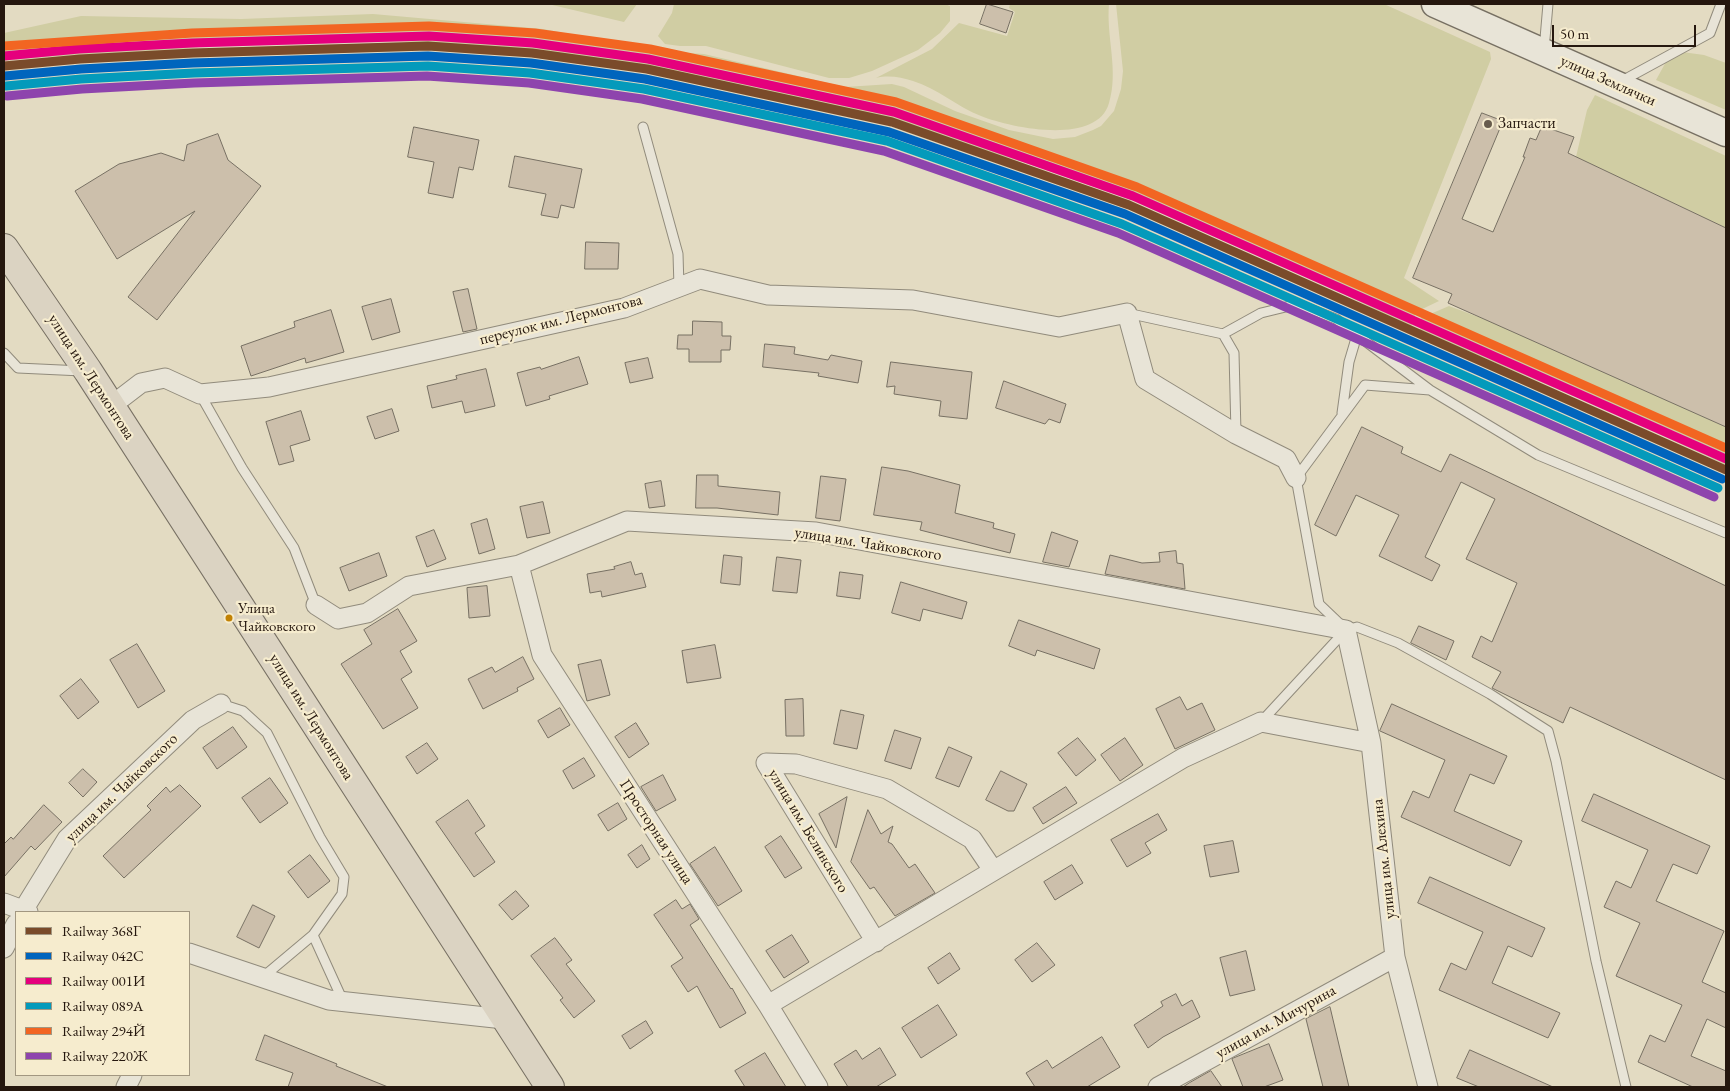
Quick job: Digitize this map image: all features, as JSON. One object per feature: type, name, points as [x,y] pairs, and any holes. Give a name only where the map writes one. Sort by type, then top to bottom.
[{"type":"highway","name":"улица им. Лермонтова","points":[[4,249],[111,406],[504,1019],[550,1087]]},
{"type":"main road","name":"улица Землячки","points":[[1434,4],[1726,133]]},
{"type":"street","name":"переулок им. Лермонтова","points":[[200,394],[269,387],[614,310],[700,279],[768,296],[913,300],[1059,327],[1127,314]]},
{"type":"street","points":[[1127,314],[1145,379],[1236,434],[1286,459],[1296,478]]},
{"type":"street","points":[[111,406],[141,383],[165,378],[200,394]]},
{"type":"street","name":"улица им. Чайковского","points":[[316,605],[338,619],[367,613],[409,586],[519,565],[627,520],[816,532],[1346,630]]},
{"type":"street","name":"Просторная улица","points":[[519,565],[542,656],[768,1005],[818,1087]]},
{"type":"street","name":"улица им. Алехина","points":[[1346,630],[1371,744],[1395,957],[1428,1087]]},
{"type":"street","name":"улица им. Чайковского","points":[[24,911],[67,839],[193,720],[221,704]]},
{"type":"street","points":[[768,1005],[1183,758],[1261,722],[1371,744]]},
{"type":"street","name":"улица им. Белинского","points":[[876,942],[766,763],[796,764],[887,789],[972,840],[993,870]]},
{"type":"street","points":[[4,903],[16,911]]},
{"type":"street","name":"улица им. Чайковского","points":[[4,948],[15,928]]},
{"type":"street","points":[[190,953],[330,1000],[504,1019]]},
{"type":"street","name":"улица им. Мичурина","points":[[1158,1087],[1395,957]]},
{"type":"lane","points":[[1544,53],[1548,4]]},
{"type":"lane","points":[[1615,84],[1710,33],[1721,4]]},
{"type":"lane","points":[[643,127],[678,254],[679,287]]},
{"type":"lane","points":[[1127,314],[1223,334],[1261,313],[1298,304],[1336,319],[1430,390],[1538,456],[1726,533]]},
{"type":"lane","points":[[1223,334],[1234,353],[1236,434]]},
{"type":"lane","points":[[1342,414],[1349,362],[1357,335]]},
{"type":"lane","points":[[4,353],[18,368],[88,371]]},
{"type":"lane","points":[[1346,630],[1319,604],[1296,478],[1342,414],[1365,386],[1430,390]]},
{"type":"lane","points":[[200,394],[242,468],[294,548],[316,605]]},
{"type":"lane","points":[[1261,722],[1346,630],[1357,627],[1398,642],[1490,694],[1548,731],[1556,761],[1596,961],[1626,1087]]},
{"type":"lane","points":[[221,704],[243,711],[267,733],[320,837],[344,877],[342,894],[313,936],[262,977]]},
{"type":"lane","points":[[313,936],[343,1002]]},
{"type":"shaded area","points":[[548,4],[637,4],[624,22]]},
{"type":"shaded area","points":[[674,4],[945,4],[950,6],[950,21],[940,33],[918,50],[872,71],[849,78],[829,78],[706,46],[665,44],[658,36],[672,13]]},
{"type":"shaded area","points":[[1010,4],[1109,4],[1113,78],[1109,103],[1101,116],[1088,125],[1071,129],[1052,130],[1012,125],[981,116],[922,84],[904,78],[876,78],[932,49],[959,23],[1007,36],[1015,12],[1009,8]]},
{"type":"shaded area","points":[[1116,4],[1384,4],[1490,52],[1491,59],[1404,278],[1439,301],[1416,312],[1411,327],[1221,236],[1143,203],[1089,183],[913,129],[839,109],[766,91],[617,63],[467,45],[314,40],[222,43],[179,50],[69,55],[4,61],[4,33],[81,16],[241,19],[373,14],[543,29],[659,51],[704,54],[845,87],[892,84],[904,87],[955,111],[1009,130],[1053,139],[1075,137],[1093,130],[1101,126],[1114,111],[1121,89],[1123,71]]},
{"type":"shaded area","points":[[1682,52],[1704,55],[1726,63],[1726,110],[1656,80],[1667,60]]},
{"type":"shaded area","points":[[1595,95],[1726,156],[1726,228],[1576,157],[1587,110]]},
{"type":"shaded area","points":[[1449,306],[1492,322],[1726,427],[1726,465],[1609,411],[1420,331],[1421,318]]},
{"type":"building","points":[[987,4],[1013,12],[1006,33],[980,24]]},
{"type":"building","points":[[1482,113],[1503,121],[1462,219],[1493,232],[1525,157],[1523,157],[1530,138],[1536,140],[1542,126],[1574,137],[1568,153],[1726,228],[1726,427],[1448,303],[1452,294],[1413,278]]},
{"type":"building","points":[[414,127],[479,140],[473,170],[459,167],[453,198],[428,193],[434,162],[408,157]]},
{"type":"building","points":[[218,134],[228,160],[261,186],[157,320],[128,297],[195,211],[117,259],[75,191],[119,164],[161,153],[184,161],[187,145]]},
{"type":"building","points":[[515,156],[582,169],[574,208],[561,205],[558,218],[541,215],[546,194],[509,187]]},
{"type":"building","points":[[586,242],[619,243],[618,269],[585,269]]},
{"type":"building","points":[[468,289],[477,329],[463,332],[453,292]]},
{"type":"building","points":[[391,299],[400,332],[372,340],[362,307]]},
{"type":"building","points":[[331,310],[344,352],[306,363],[305,358],[251,376],[241,346],[295,327],[294,322]]},
{"type":"building","points":[[693,321],[722,322],[722,336],[731,336],[730,350],[721,350],[721,362],[689,362],[689,349],[677,349],[678,335],[692,335]]},
{"type":"building","points":[[765,344],[795,347],[794,354],[828,360],[831,355],[862,361],[858,383],[818,376],[819,373],[763,367]]},
{"type":"building","points":[[579,357],[588,384],[549,396],[550,399],[526,406],[517,373],[540,367],[541,369]]},
{"type":"building","points":[[648,358],[653,378],[630,383],[625,363]]},
{"type":"building","points":[[891,362],[972,372],[967,419],[939,416],[941,401],[894,394],[895,386],[887,387]]},
{"type":"building","points":[[486,369],[495,406],[465,413],[462,401],[432,408],[427,386],[457,379],[456,376]]},
{"type":"building","points":[[1004,381],[1066,404],[1060,423],[1049,419],[1045,424],[996,408]]},
{"type":"building","points":[[392,409],[399,431],[375,439],[367,417]]},
{"type":"building","points":[[301,411],[310,440],[290,446],[294,461],[279,465],[266,422]]},
{"type":"building","points":[[1362,427],[1403,447],[1401,453],[1441,472],[1450,454],[1726,586],[1726,780],[1570,707],[1563,723],[1492,688],[1501,672],[1472,657],[1481,636],[1492,642],[1517,583],[1466,559],[1495,499],[1461,482],[1425,557],[1440,565],[1432,581],[1379,556],[1399,515],[1356,495],[1336,536],[1315,525]]},
{"type":"building","points":[[882,467],[908,471],[960,485],[955,513],[994,523],[993,528],[1015,534],[1010,553],[920,530],[922,522],[874,515]]},
{"type":"building","points":[[697,475],[718,475],[718,486],[780,492],[778,515],[717,508],[696,508]]},
{"type":"building","points":[[821,476],[846,479],[840,521],[816,518]]},
{"type":"building","points":[[661,481],[665,506],[649,508],[645,484]]},
{"type":"building","points":[[543,502],[550,533],[527,538],[520,507]]},
{"type":"building","points":[[487,519],[495,549],[479,554],[471,524]]},
{"type":"building","points":[[434,530],[446,559],[427,567],[416,537]]},
{"type":"building","points":[[1052,532],[1078,541],[1069,567],[1043,562]]},
{"type":"building","points":[[1176,551],[1177,563],[1183,564],[1185,589],[1105,574],[1110,555],[1142,563],[1160,562],[1159,553]]},
{"type":"building","points":[[379,553],[387,576],[349,591],[340,568]]},
{"type":"building","points":[[724,555],[742,557],[740,585],[721,583]]},
{"type":"building","points":[[777,557],[801,560],[797,593],[773,591]]},
{"type":"building","points":[[631,562],[635,575],[642,573],[646,587],[602,597],[601,591],[590,593],[587,574],[615,569],[614,567]]},
{"type":"building","points":[[840,572],[863,575],[860,599],[837,596]]},
{"type":"building","points":[[901,582],[967,602],[962,619],[923,609],[920,621],[892,613]]},
{"type":"building","points":[[487,586],[490,616],[469,618],[467,588]]},
{"type":"building","points":[[398,609],[417,641],[400,651],[412,672],[401,679],[418,708],[383,729],[341,664],[372,644],[364,630]]},
{"type":"building","points":[[1019,620],[1100,649],[1094,669],[1037,650],[1035,656],[1009,646]]},
{"type":"building","points":[[1419,626],[1454,641],[1446,660],[1411,643]]},
{"type":"building","points":[[137,644],[165,691],[138,708],[110,660]]},
{"type":"building","points":[[715,645],[721,678],[687,683],[682,651]]},
{"type":"building","points":[[523,657],[534,679],[517,688],[518,691],[483,709],[468,679],[492,667],[495,672]]},
{"type":"building","points":[[601,660],[610,695],[587,701],[578,665]]},
{"type":"building","points":[[81,679],[99,702],[78,719],[60,696]]},
{"type":"building","points":[[1180,697],[1187,710],[1202,703],[1215,730],[1175,749],[1156,709]]},
{"type":"building","points":[[803,699],[804,736],[786,736],[785,700]]},
{"type":"building","points":[[1392,704],[1507,756],[1494,784],[1470,774],[1454,811],[1522,841],[1510,866],[1401,817],[1413,791],[1429,798],[1445,760],[1380,731]]},
{"type":"building","points":[[560,708],[570,725],[548,738],[538,721]]},
{"type":"building","points":[[841,710],[864,715],[857,749],[834,744]]},
{"type":"building","points":[[636,723],[649,744],[629,758],[615,737]]},
{"type":"building","points":[[233,727],[247,747],[217,769],[203,748]]},
{"type":"building","points":[[895,730],[921,738],[911,769],[885,761]]},
{"type":"building","points":[[1078,738],[1096,760],[1076,776],[1058,753]]},
{"type":"building","points":[[1125,738],[1143,765],[1120,781],[1101,755]]},
{"type":"building","points":[[427,743],[438,759],[417,774],[406,757]]},
{"type":"building","points":[[949,747],[972,757],[959,787],[936,778]]},
{"type":"building","points":[[584,758],[595,776],[573,789],[563,771]]},
{"type":"building","points":[[83,769],[97,782],[83,797],[69,783]]},
{"type":"building","points":[[1001,771],[1027,784],[1014,811],[1008,811],[986,800]]},
{"type":"building","points":[[663,775],[676,800],[656,811],[641,787]]},
{"type":"building","points":[[270,778],[288,803],[260,823],[242,798]]},
{"type":"building","points":[[180,785],[201,806],[124,878],[103,856],[151,810],[147,806],[166,787],[170,792]]},
{"type":"building","points":[[1066,787],[1077,803],[1043,824],[1033,808]]},
{"type":"building","points":[[1594,794],[1710,846],[1697,874],[1673,864],[1656,901],[1724,931],[1702,982],[1726,993],[1726,1028],[1707,1019],[1691,1056],[1726,1071],[1726,1087],[1693,1087],[1638,1062],[1650,1035],[1665,1042],[1682,1005],[1616,976],[1640,923],[1604,907],[1616,881],[1631,888],[1648,850],[1582,821]]},
{"type":"building","points":[[847,797],[836,848],[819,814]]},
{"type":"building","points":[[468,800],[485,826],[475,833],[495,862],[474,877],[436,822]]},
{"type":"building","points":[[618,803],[627,819],[608,831],[598,815]]},
{"type":"building","points":[[44,805],[62,822],[35,850],[31,846],[4,877],[4,844],[11,837],[13,839]]},
{"type":"building","points":[[868,810],[881,834],[893,826],[888,842],[892,844],[909,868],[915,864],[935,893],[895,916],[874,887],[870,889],[851,862]]},
{"type":"building","points":[[1158,814],[1167,830],[1145,843],[1151,853],[1127,867],[1111,840]]},
{"type":"building","points":[[781,836],[802,868],[785,878],[765,847]]},
{"type":"building","points":[[1233,841],[1239,872],[1210,877],[1204,846]]},
{"type":"building","points":[[642,845],[650,859],[637,868],[628,855]]},
{"type":"building","points":[[715,847],[742,891],[718,906],[690,864]]},
{"type":"building","points":[[310,855],[330,881],[308,898],[288,872]]},
{"type":"building","points":[[1072,865],[1083,883],[1055,900],[1044,882]]},
{"type":"building","points":[[1430,877],[1545,928],[1532,957],[1508,946],[1492,983],[1560,1013],[1548,1038],[1439,990],[1451,963],[1466,970],[1483,932],[1418,903]]},
{"type":"building","points":[[516,891],[529,906],[512,920],[499,905]]},
{"type":"building","points":[[676,900],[682,909],[690,904],[699,919],[690,925],[732,988],[746,1013],[720,1028],[697,986],[688,992],[671,966],[683,958],[654,915]]},
{"type":"building","points":[[253,905],[275,916],[259,948],[237,937]]},
{"type":"building","points":[[792,935],[809,962],[784,978],[766,951]]},
{"type":"building","points":[[555,938],[572,960],[566,964],[595,1001],[574,1018],[560,1000],[563,998],[531,956]]},
{"type":"building","points":[[1037,943],[1055,965],[1032,982],[1015,960]]},
{"type":"building","points":[[1246,951],[1255,990],[1230,996],[1220,958]]},
{"type":"building","points":[[950,953],[960,969],[938,984],[928,968]]},
{"type":"building","points":[[1176,994],[1182,1006],[1192,1000],[1200,1017],[1163,1037],[1148,1048],[1134,1025],[1163,1006],[1161,1002]]},
{"type":"building","points":[[938,1005],[957,1035],[921,1058],[902,1028]]},
{"type":"building","points":[[1330,1007],[1349,1087],[1323,1087],[1306,1019]]},
{"type":"building","points":[[646,1021],[653,1033],[630,1049],[622,1036]]},
{"type":"building","points":[[265,1035],[388,1087],[288,1087],[293,1073],[256,1060]]},
{"type":"building","points":[[1102,1037],[1120,1067],[1087,1087],[1035,1087],[1026,1073],[1047,1060],[1052,1068]]},
{"type":"building","points":[[1269,1044],[1283,1080],[1264,1087],[1243,1087],[1232,1059]]},
{"type":"building","points":[[880,1048],[896,1075],[876,1087],[848,1087],[834,1064],[856,1050],[862,1059]]},
{"type":"building","points":[[1470,1050],[1553,1087],[1479,1087],[1457,1078]]},
{"type":"building","points":[[765,1053],[786,1087],[745,1087],[735,1071]]},
{"type":"building","points":[[1211,1071],[1222,1087],[1183,1087],[1189,1083]]},
{"type":"rail line","name":"294Й","points":[[4,46],[192,33],[429,26],[535,33],[650,49],[896,102],[1137,187],[1726,448]]},
{"type":"rail line","name":"001И","points":[[4,56],[79,49],[192,43],[429,36],[533,43],[648,59],[894,112],[1133,196],[1726,459]]},
{"type":"rail line","name":"368Г","points":[[4,66],[80,59],[193,53],[428,46],[532,53],[647,69],[892,122],[1129,205],[1726,470]]},
{"type":"rail line","name":"042С","points":[[5,76],[81,69],[193,63],[428,56],[531,63],[645,79],[889,132],[1125,214],[1722,479]]},
{"type":"rail line","name":"089А","points":[[6,86],[81,79],[194,73],[428,66],[530,73],[644,89],[887,141],[1122,224],[1718,488]]},
{"type":"rail line","name":"220Ж","points":[[7,96],[82,89],[194,83],[427,76],[529,83],[642,99],[884,151],[1118,233],[1714,497]]},
{"type":"place","name":"Запчасти","points":[[1488,124]]},
{"type":"place","name":"Улица Чайковского","points":[[229,618]]}]
